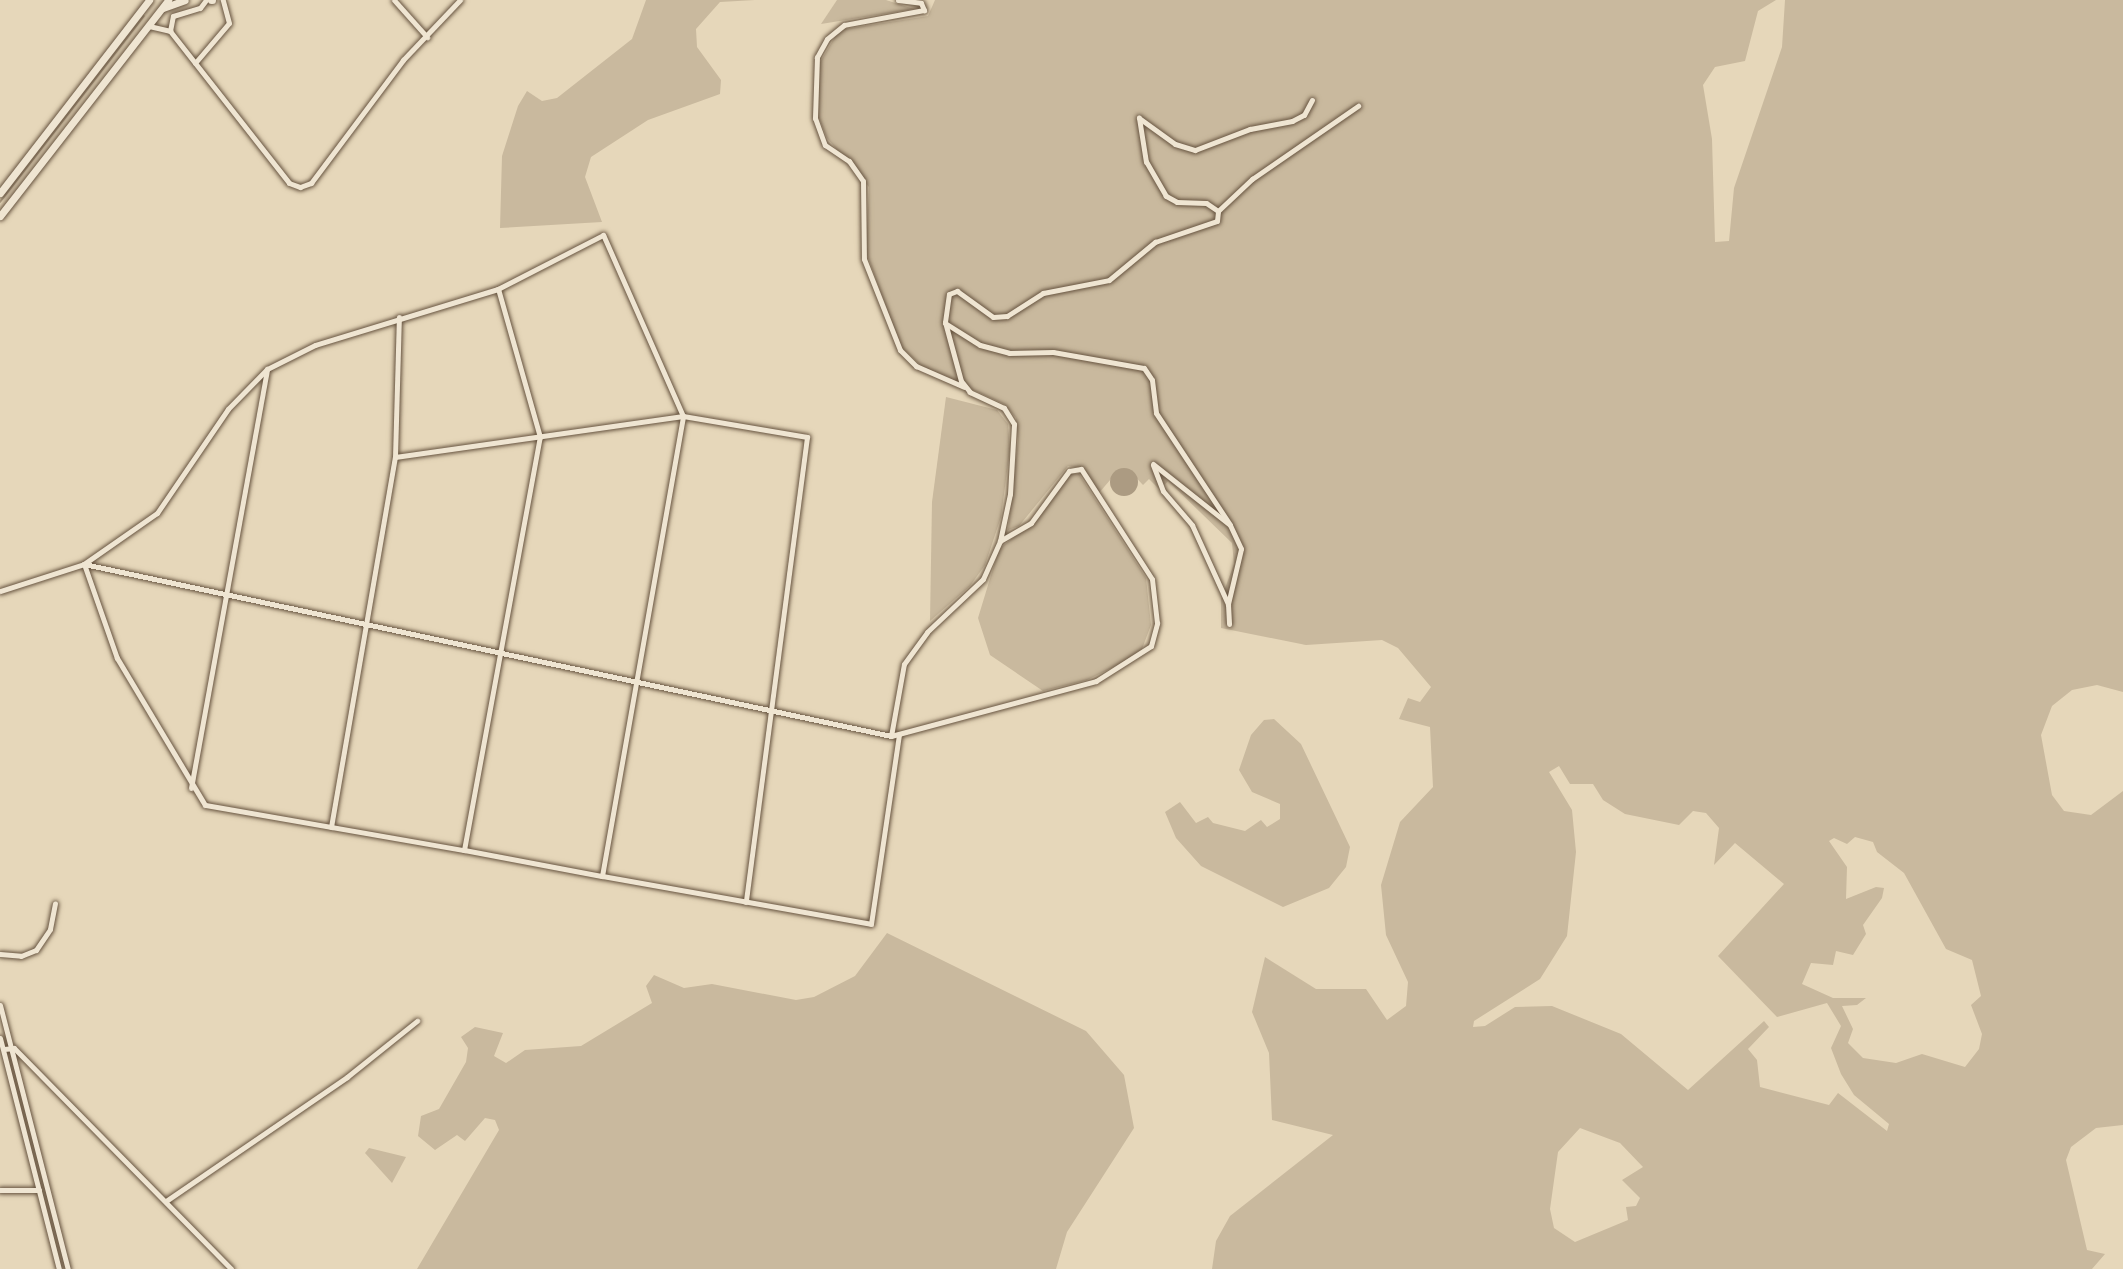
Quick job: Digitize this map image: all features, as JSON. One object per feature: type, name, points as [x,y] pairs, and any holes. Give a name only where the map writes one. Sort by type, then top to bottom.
[{"type":"main road","points":[[0,193],[149,0]]},
{"type":"main road","points":[[0,216],[168,0]]},
{"type":"main road","points":[[161,8],[185,0]]},
{"type":"street","points":[[170,31],[173,16],[200,8],[210,0]]},
{"type":"street","points":[[195,63],[229,23],[223,0]]},
{"type":"street","points":[[394,0],[427,37]]},
{"type":"street","points":[[148,25],[170,31],[289,183],[303,186],[311,183],[403,60],[460,0]]},
{"type":"street","points":[[891,736],[904,664],[927,632],[983,579],[1000,541],[1015,453],[1014,424],[1004,408],[916,366],[900,350],[864,259],[863,181],[849,161],[823,142],[815,118],[817,57],[827,39],[844,25],[924,10],[921,3],[898,0]]},
{"type":"street","points":[[1218,211],[1206,203],[1177,202],[1166,196],[1146,162],[1136,120],[1144,118],[1175,144],[1195,150],[1292,121],[1304,115],[1312,100]]},
{"type":"street","points":[[965,387],[945,322],[952,291],[993,317],[1007,316],[1043,293],[1109,280],[1155,242],[1215,222],[1218,211],[1252,179],[1358,106]]},
{"type":"street","points":[[0,591],[84,564],[157,513],[228,409],[267,369],[315,345],[498,289],[603,235],[683,416],[602,876]]},
{"type":"street","points":[[464,850],[540,437],[498,289]]},
{"type":"street","points":[[331,827],[395,457],[399,317]]},
{"type":"street","points":[[945,322],[980,345],[1009,353],[1053,352],[1144,368],[1152,380],[1156,413],[1230,525],[1241,549],[1228,604],[1229,624]]},
{"type":"street","points":[[191,789],[267,369]]},
{"type":"street","points":[[395,457],[683,416],[797,432],[810,441],[746,902]]},
{"type":"street","points":[[1228,604],[1192,525],[1163,491],[1153,464],[1230,525]]},
{"type":"street","points":[[84,564],[364,627],[891,736],[1096,681],[1151,646],[1157,623],[1152,579],[1081,469],[1069,471],[1031,523],[1000,541]]},
{"type":"street","points":[[84,564],[117,658],[191,789],[205,805],[871,924],[899,735]]},
{"type":"street","points":[[0,954],[21,956],[36,950],[50,929],[55,903]]},
{"type":"street","points":[[0,1005],[14,1048],[68,1269]]},
{"type":"street","points":[[166,1201],[347,1077],[417,1021]]},
{"type":"street","points":[[0,1038],[59,1269]]},
{"type":"street","points":[[4,1049],[14,1048]]},
{"type":"street","points":[[14,1048],[231,1269]]},
{"type":"street","points":[[0,1190],[47,1189]]},
{"type":"shaded area","points":[[646,0],[755,0],[720,2],[696,29],[697,47],[721,80],[720,94],[648,120],[591,157],[585,177],[602,222],[500,228],[502,156],[518,106],[527,91],[542,101],[557,98],[632,39]]},
{"type":"shaded area","points":[[837,0],[886,0],[914,9],[821,24]]},
{"type":"shaded area","points":[[935,0],[1776,0],[1758,11],[1745,61],[1715,67],[1703,85],[1712,139],[1715,242],[1729,241],[1734,188],[1782,47],[1785,0],[2123,0],[2123,692],[2097,685],[2072,690],[2052,706],[2041,735],[2052,795],[2064,811],[2091,815],[2123,791],[2123,1125],[2096,1128],[2071,1147],[2066,1160],[2087,1250],[2105,1254],[2092,1269],[1212,1269],[1216,1241],[1230,1216],[1333,1135],[1272,1120],[1269,1053],[1252,1012],[1265,957],[1316,989],[1366,989],[1387,1020],[1406,1006],[1408,982],[1386,935],[1381,885],[1400,822],[1433,787],[1430,727],[1399,719],[1408,698],[1420,702],[1431,687],[1398,648],[1382,640],[1306,645],[1221,628],[1221,599],[1234,564],[1232,543],[1168,481],[1160,490],[1149,479],[1143,485],[1128,469],[1116,473],[1099,493],[1082,468],[1068,466],[1019,526],[1008,530],[1018,441],[1016,418],[1004,404],[923,367],[901,347],[866,252],[869,187],[827,138],[818,116],[819,64],[839,30],[928,16]],"holes":[[[1559,766],[1570,784],[1593,784],[1603,800],[1625,814],[1679,825],[1693,811],[1706,813],[1719,828],[1714,865],[1735,843],[1784,884],[1718,956],[1777,1017],[1827,1003],[1841,1026],[1831,1048],[1841,1074],[1854,1095],[1889,1124],[1887,1131],[1838,1093],[1829,1105],[1760,1087],[1757,1060],[1748,1049],[1769,1027],[1764,1021],[1688,1090],[1621,1034],[1552,1006],[1515,1007],[1485,1026],[1473,1027],[1474,1021],[1540,979],[1567,936],[1576,852],[1572,810],[1549,772]],[[1855,837],[1873,842],[1877,852],[1904,873],[1946,949],[1972,960],[1981,996],[1971,1005],[1982,1034],[1979,1049],[1965,1067],[1922,1054],[1896,1063],[1863,1058],[1848,1043],[1853,1029],[1842,1006],[1857,1005],[1866,998],[1833,998],[1802,984],[1811,963],[1833,965],[1836,951],[1853,955],[1866,934],[1863,925],[1882,898],[1884,888],[1876,887],[1846,899],[1847,867],[1829,841],[1834,838],[1847,844]],[[1580,1128],[1620,1143],[1643,1167],[1622,1180],[1640,1198],[1636,1206],[1626,1207],[1628,1220],[1575,1242],[1554,1228],[1550,1209],[1558,1152]]]},
{"type":"shaded area","points":[[946,397],[997,410],[1008,424],[1010,449],[1001,517],[985,565],[970,586],[930,621],[932,502]]},
{"type":"shaded area","points":[[1124,468],[1134,472],[1138,482],[1134,492],[1124,496],[1114,492],[1110,482],[1114,472]]},
{"type":"shaded area","points":[[1069,474],[1079,474],[1146,578],[1151,625],[1142,649],[1124,662],[1087,680],[1043,691],[990,655],[978,618],[999,549],[1034,521]]},
{"type":"shaded area","points":[[1274,719],[1301,744],[1350,847],[1346,867],[1329,888],[1283,907],[1201,866],[1176,838],[1165,812],[1180,802],[1196,823],[1208,817],[1213,823],[1245,831],[1261,820],[1267,827],[1280,819],[1280,804],[1252,792],[1239,770],[1251,735],[1264,720]]},
{"type":"shaded area","points":[[887,933],[1086,1031],[1124,1075],[1134,1128],[1067,1232],[1056,1269],[417,1269],[499,1130],[495,1120],[485,1118],[465,1141],[457,1135],[435,1150],[418,1136],[421,1116],[439,1109],[466,1062],[468,1048],[461,1037],[475,1027],[503,1033],[494,1056],[506,1063],[525,1050],[581,1046],[652,1003],[646,986],[654,975],[684,988],[712,984],[796,1000],[814,997],[855,976]]},
{"type":"shaded area","points":[[369,1148],[406,1157],[392,1183],[365,1153]]},
{"type":"waterway","points":[[0,202],[144,16]]}]
